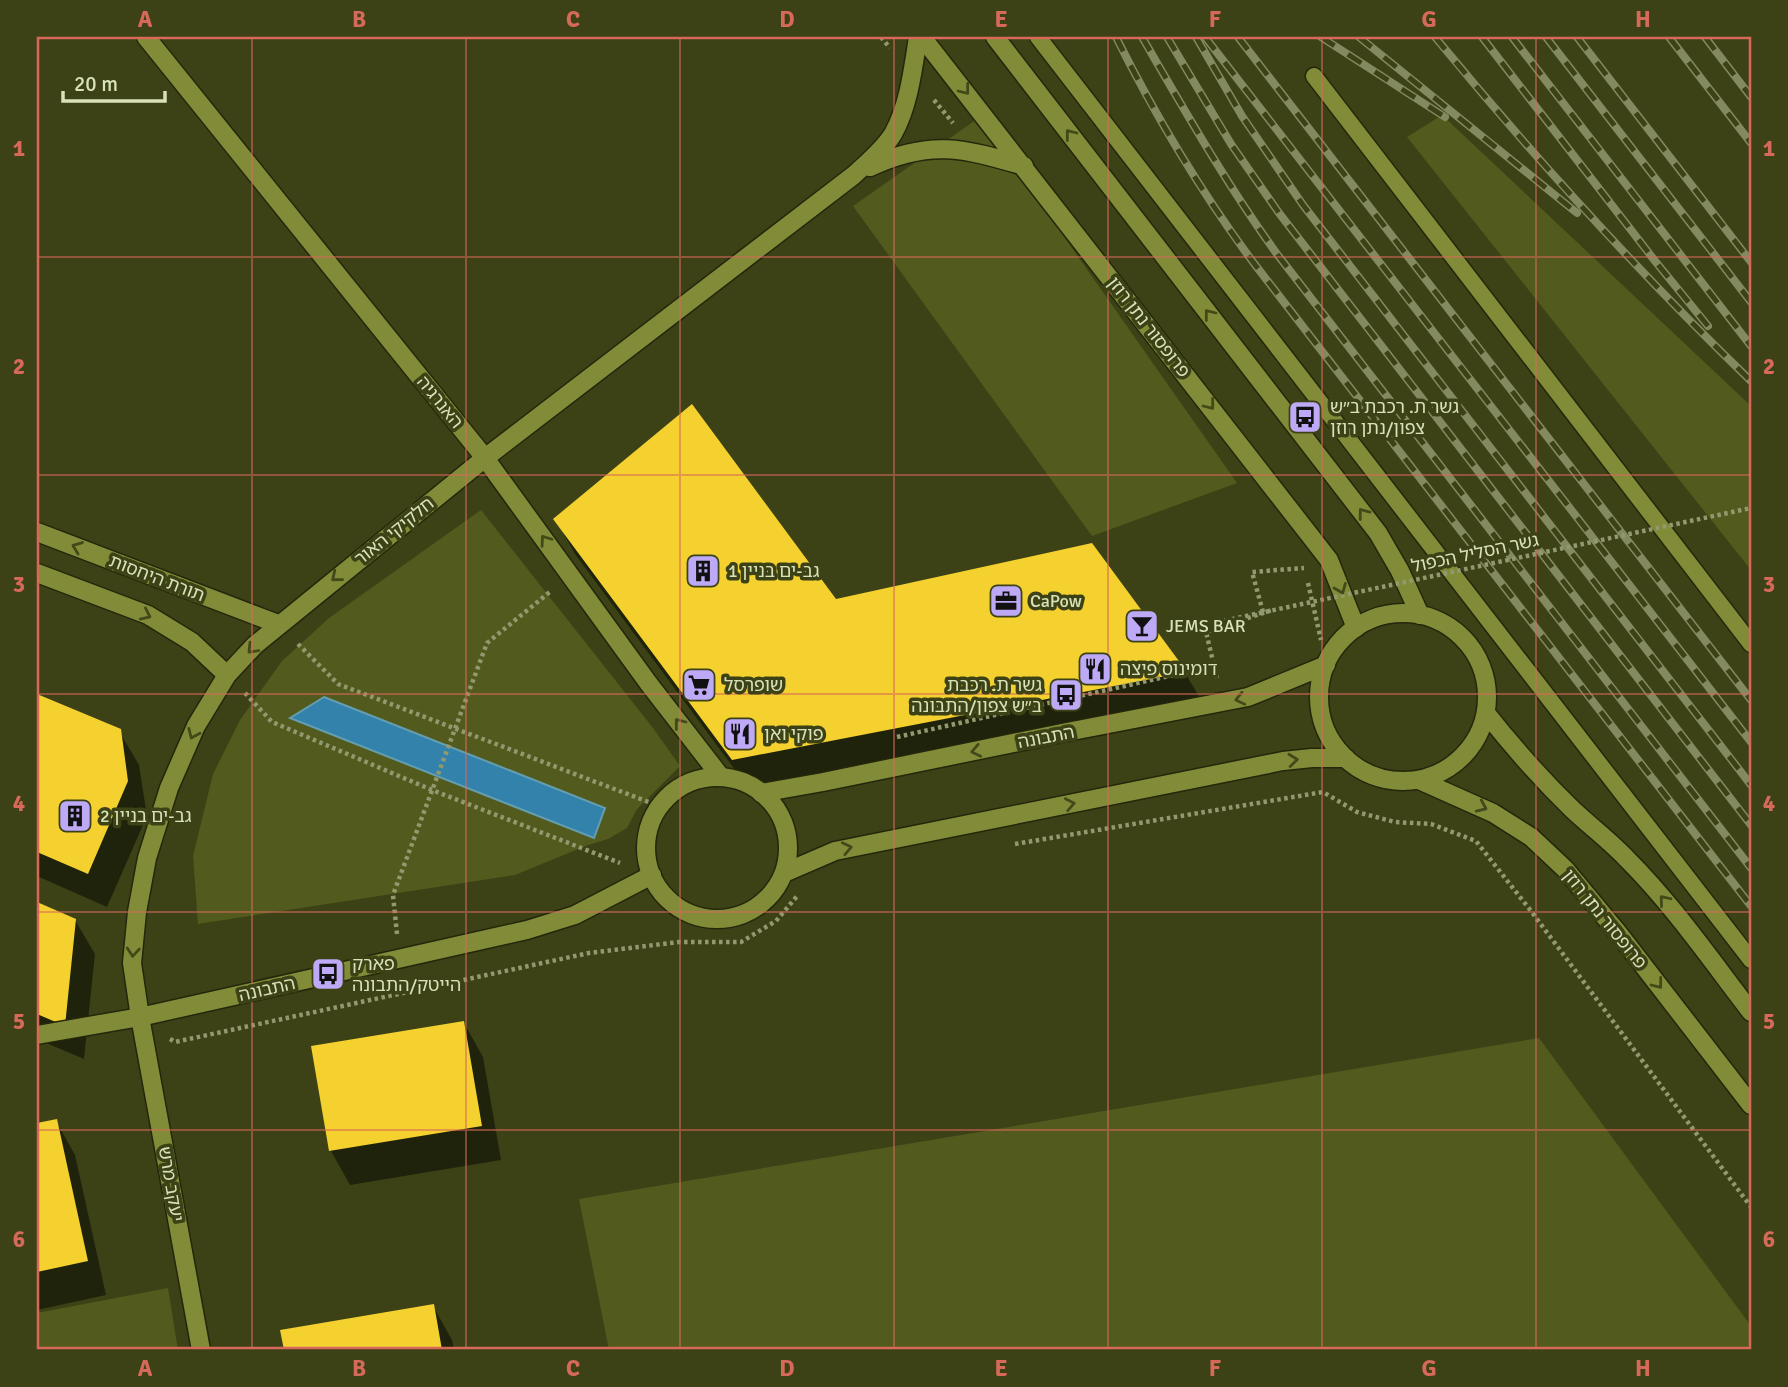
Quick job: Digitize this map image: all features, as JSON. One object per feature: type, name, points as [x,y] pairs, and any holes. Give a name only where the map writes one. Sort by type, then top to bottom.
[{"type":"street","name":"האנרגיה","points":[[146,37],[485,458],[649,684],[721,777]]},
{"type":"street","name":"חלקיקי האור","points":[[140,1017],[132,963],[137,912],[148,858],[169,788],[190,738],[227,675],[278,624],[485,458],[877,154],[892,135],[904,107],[920,37]]},
{"type":"street","name":"פרופסור נתן רוזן","points":[[920,37],[1024,166],[1329,560],[1356,628]]},
{"type":"street","points":[[995,37],[1378,533],[1400,571],[1420,615]]},
{"type":"street","name":"חלקיקי האור","points":[[854,174],[915,150],[945,148],[975,152],[1024,166]]},
{"type":"street","name":"תורת היחסות","points":[[37,532],[278,624]]},
{"type":"street","points":[[37,573],[148,615],[192,642],[227,675]]},
{"type":"street","points":[[1398,614],[1420,615],[1445,624],[1465,640],[1480,662],[1487,687],[1486,713],[1478,738],[1462,757],[1443,772],[1404,782],[1376,777],[1346,758],[1330,738],[1320,704],[1320,684],[1326,665],[1339,644],[1356,628],[1376,618],[1398,614]]},
{"type":"street","name":"התבונה","points":[[761,793],[1248,697],[1326,665]]},
{"type":"street","points":[[1486,713],[1540,777],[1634,867],[1664,900],[1751,1012]]},
{"type":"street","points":[[783,873],[835,851],[906,836],[1283,761],[1346,758]]},
{"type":"street","points":[[721,777],[742,782],[761,793],[776,809],[785,829],[788,851],[783,873],[776,888],[765,901],[752,910],[729,918],[705,918],[682,910],[663,895],[652,875],[645,851],[648,828],[659,806],[676,789],[698,779],[721,777]]},
{"type":"street","name":"פרופסור נתן רוזן","points":[[1419,780],[1493,813],[1531,837],[1565,869],[1619,934],[1751,1105]]},
{"type":"street","name":"התבונה","points":[[37,1035],[140,1017],[527,930],[575,915],[652,875]]},
{"type":"street","name":"יעקב מרש","points":[[140,1017],[201,1350]]},
{"type":"lane","points":[[1038,37],[1751,960]]},
{"type":"lane","points":[[1314,76],[1751,643]]},
{"type":"path","points":[[881,37],[975,152]]},
{"type":"path","name":"גשר הסליל הכפול","points":[[1204,625],[1751,508]]},
{"type":"path","points":[[1262,612],[1252,572],[1304,568],[1296,557]]},
{"type":"path","points":[[399,959],[393,895],[487,643],[571,576]]},
{"type":"path","points":[[1307,582],[1326,665]]},
{"type":"path","points":[[1223,702],[1206,632],[1272,610]]},
{"type":"path","points":[[278,624],[338,684],[659,806]]},
{"type":"path","points":[[892,738],[1214,668]]},
{"type":"path","points":[[227,675],[272,722],[432,790],[652,875]]},
{"type":"path","points":[[1008,846],[1324,792],[1357,813],[1395,822],[1431,824],[1476,841],[1751,1207]]},
{"type":"path","points":[[140,1017],[175,1042],[589,953],[679,942],[741,942],[776,920],[799,894]]},
{"type":"green space","points":[[1442,115],[1751,406],[1751,570],[1407,137]]},
{"type":"green space","points":[[980,117],[1237,483],[1092,536],[853,206]]},
{"type":"green space","points":[[481,510],[680,766],[637,809],[627,828],[608,839],[515,875],[198,924],[193,856],[213,774],[240,720],[282,661],[329,618]]},
{"type":"green space","points":[[1539,1038],[1751,1326],[1751,1350],[609,1350],[579,1199]]},
{"type":"green space","points":[[168,1288],[178,1350],[37,1350],[37,1313]]},
{"type":"water","points":[[324,697],[605,808],[594,838],[290,718]]},
{"type":"building","name":"גב-ים בניין 1","points":[[692,404],[836,599],[1092,543],[1187,672],[732,760],[553,519]]},
{"type":"building","name":"גב-ים בניין 2","points":[[37,694],[121,729],[128,781],[88,874],[37,852]]},
{"type":"building","points":[[37,902],[76,919],[65,1026],[37,1014]]},
{"type":"building","points":[[464,1021],[482,1126],[329,1151],[311,1046]]},
{"type":"building","points":[[57,1119],[88,1261],[37,1272],[37,1123]]},
{"type":"building","points":[[434,1304],[442,1350],[284,1350],[280,1330]]},
{"type":"railway","points":[[1116,37],[1181,154],[1256,266],[1751,906]]},
{"type":"railway","points":[[1142,37],[1224,175],[1277,254],[1751,868]]},
{"type":"railway","points":[[1167,37],[1231,144],[1279,213],[1751,825]]},
{"type":"railway","points":[[1196,37],[1242,116],[1303,205],[1751,785]]},
{"type":"railway","points":[[1205,37],[1751,742]]},
{"type":"railway","points":[[1238,37],[1751,700]]},
{"type":"railway","points":[[1321,37],[1445,117]]},
{"type":"railway","points":[[1359,37],[1577,213]]},
{"type":"railway","points":[[1435,37],[1588,214],[1668,299],[1751,381]]},
{"type":"railway","points":[[1482,37],[1708,326]]},
{"type":"railway","points":[[1512,37],[1751,346]]},
{"type":"railway","points":[[1546,37],[1751,302]]},
{"type":"railway","points":[[1577,37],[1751,262]]},
{"type":"railway","points":[[1669,37],[1751,143]]},
{"type":"railway","points":[[1705,37],[1751,97]]},
{"type":"place","name":"גשר ת. רכבת ב״ש צפון/נתן רוזן","points":[[1305,417]]},
{"type":"place","name":"גב-ים בניין 1","points":[[703,571]]},
{"type":"place","name":"CaPow","points":[[1006,601]]},
{"type":"place","name":"JEMS BAR","points":[[1142,626]]},
{"type":"place","name":"דומינוס פיצה","points":[[1095,669]]},
{"type":"place","name":"שופרסל","points":[[699,685]]},
{"type":"place","name":"גשר ת. רכבת ב״ש צפון/התבונה","points":[[1066,695]]},
{"type":"place","name":"פוקי ואן","points":[[740,734]]},
{"type":"place","name":"גב-ים בניין 2","points":[[75,816]]},
{"type":"place","name":"פארק הייטק/התבונה","points":[[328,974]]}]
